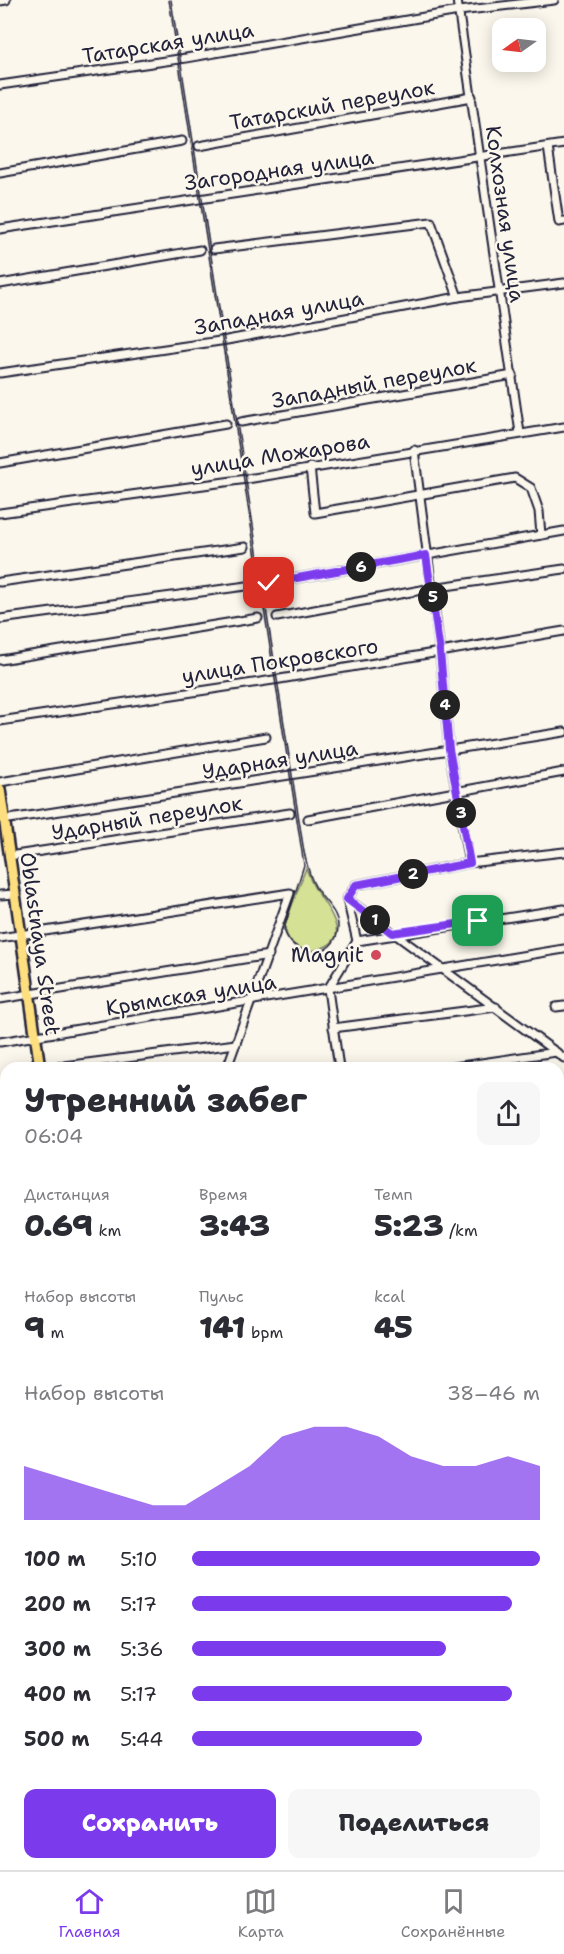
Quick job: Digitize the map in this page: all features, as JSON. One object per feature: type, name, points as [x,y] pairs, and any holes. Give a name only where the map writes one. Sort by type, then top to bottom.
[{"type":"main road","name":"Oblastnaya Street","points":[[0,789],[2,820],[39,1062]]},
{"type":"street","points":[[0,1],[6,0]]},
{"type":"street","name":"Колхозная улица","points":[[457,0],[520,433]]},
{"type":"street","name":"Татарская улица","points":[[0,85],[186,58],[459,11],[552,0]]},
{"type":"street","name":"Татарский переулок","points":[[199,146],[472,97]]},
{"type":"street","points":[[0,173],[182,141]]},
{"type":"street","name":"Загородная улица","points":[[0,229],[564,144]]},
{"type":"street","points":[[548,147],[559,222],[564,221]]},
{"type":"street","points":[[214,249],[431,222],[458,297]]},
{"type":"street","points":[[0,284],[200,250]]},
{"type":"street","name":"Западная улица","points":[[0,373],[224,340],[458,297],[564,284]]},
{"type":"street","name":"Западный переулок","points":[[241,422],[513,375]]},
{"type":"street","points":[[0,463],[226,424]]},
{"type":"street","name":"улица Можарова","points":[[0,513],[247,479],[564,427]]},
{"type":"street","points":[[414,450],[440,652],[449,749],[470,863]]},
{"type":"street","points":[[310,467],[315,513],[515,478],[531,488],[539,511],[541,535]]},
{"type":"street","points":[[0,619],[269,583],[564,531]]},
{"type":"street","points":[[0,582],[245,547]]},
{"type":"street","points":[[277,617],[432,588],[564,569]]},
{"type":"street","points":[[0,660],[258,618]]},
{"type":"street","name":"улица Покровского","points":[[0,721],[564,631]]},
{"type":"street","name":"Ударная улица","points":[[2,820],[564,732]]},
{"type":"street","points":[[0,782],[266,737]]},
{"type":"street","points":[[308,819],[564,772]]},
{"type":"street","name":"Ударный переулок","points":[[9,856],[290,813]]},
{"type":"street","points":[[338,1062],[328,989],[357,940],[347,899],[356,885],[470,863],[564,852]]},
{"type":"street","points":[[0,938],[290,893],[229,1062]]},
{"type":"street","points":[[0,895],[15,894]]},
{"type":"street","points":[[347,899],[564,1058]]},
{"type":"street","points":[[357,940],[564,909]]},
{"type":"street","name":"Крымская улица","points":[[0,1042],[564,949]]},
{"type":"street","points":[[0,999],[269,955]]},
{"type":"street","points":[[333,1028],[496,1007]]},
{"type":"street","points":[[95,1062],[236,1044]]},
{"type":"street","points":[[488,1062],[556,1052]]},
{"type":"green space","points":[[306,868],[336,926],[333,942],[310,951],[299,948],[289,939],[285,930],[285,924]]},
{"type":"tram line","points":[[169,0],[304,865],[284,929],[289,939],[304,951],[322,951],[335,939],[338,922],[314,884],[304,852],[171,0]]},
{"type":"place","name":"Magnit","points":[[376,955]]},
{"type":"route","points":[[269,583],[426,555],[440,652],[449,749],[470,863],[356,885],[347,899],[392,933],[478,921]]}]
